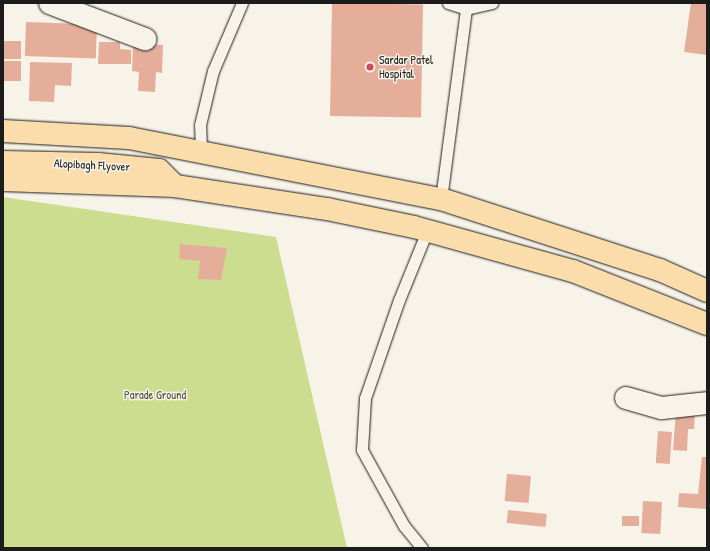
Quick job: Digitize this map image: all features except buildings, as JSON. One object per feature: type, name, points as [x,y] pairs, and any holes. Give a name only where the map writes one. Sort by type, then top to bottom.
[{"type":"highway","points":[[3,131],[121,138],[166,157],[201,150],[441,199],[660,270],[707,291]]},
{"type":"highway","name":"Alopibagh Flyover","points":[[3,146],[96,148],[166,157]]},
{"type":"highway","points":[[166,157],[175,186]]},
{"type":"highway","name":"Alopibagh Flyover","points":[[3,162],[98,164],[166,157]]},
{"type":"highway","points":[[3,180],[175,186],[196,188],[327,210],[427,231],[466,241],[614,285],[707,324]]},
{"type":"highway","points":[[466,241],[474,209]]},
{"type":"street","points":[[50,3],[145,39]]},
{"type":"street","points":[[626,398],[662,408],[705,408]]},
{"type":"lane","points":[[201,150],[200,125],[213,70],[242,3]]},
{"type":"lane","points":[[448,3],[466,9],[492,3]]},
{"type":"lane","points":[[441,199],[466,9]]},
{"type":"lane","points":[[422,548],[404,526],[362,450],[365,398],[398,300],[427,231]]},
{"type":"green space","name":"Parade Ground","points":[[3,197],[276,237],[347,548],[3,548]]},
{"type":"place","name":"Sardar Patel Hospital","points":[[370,67]]}]
